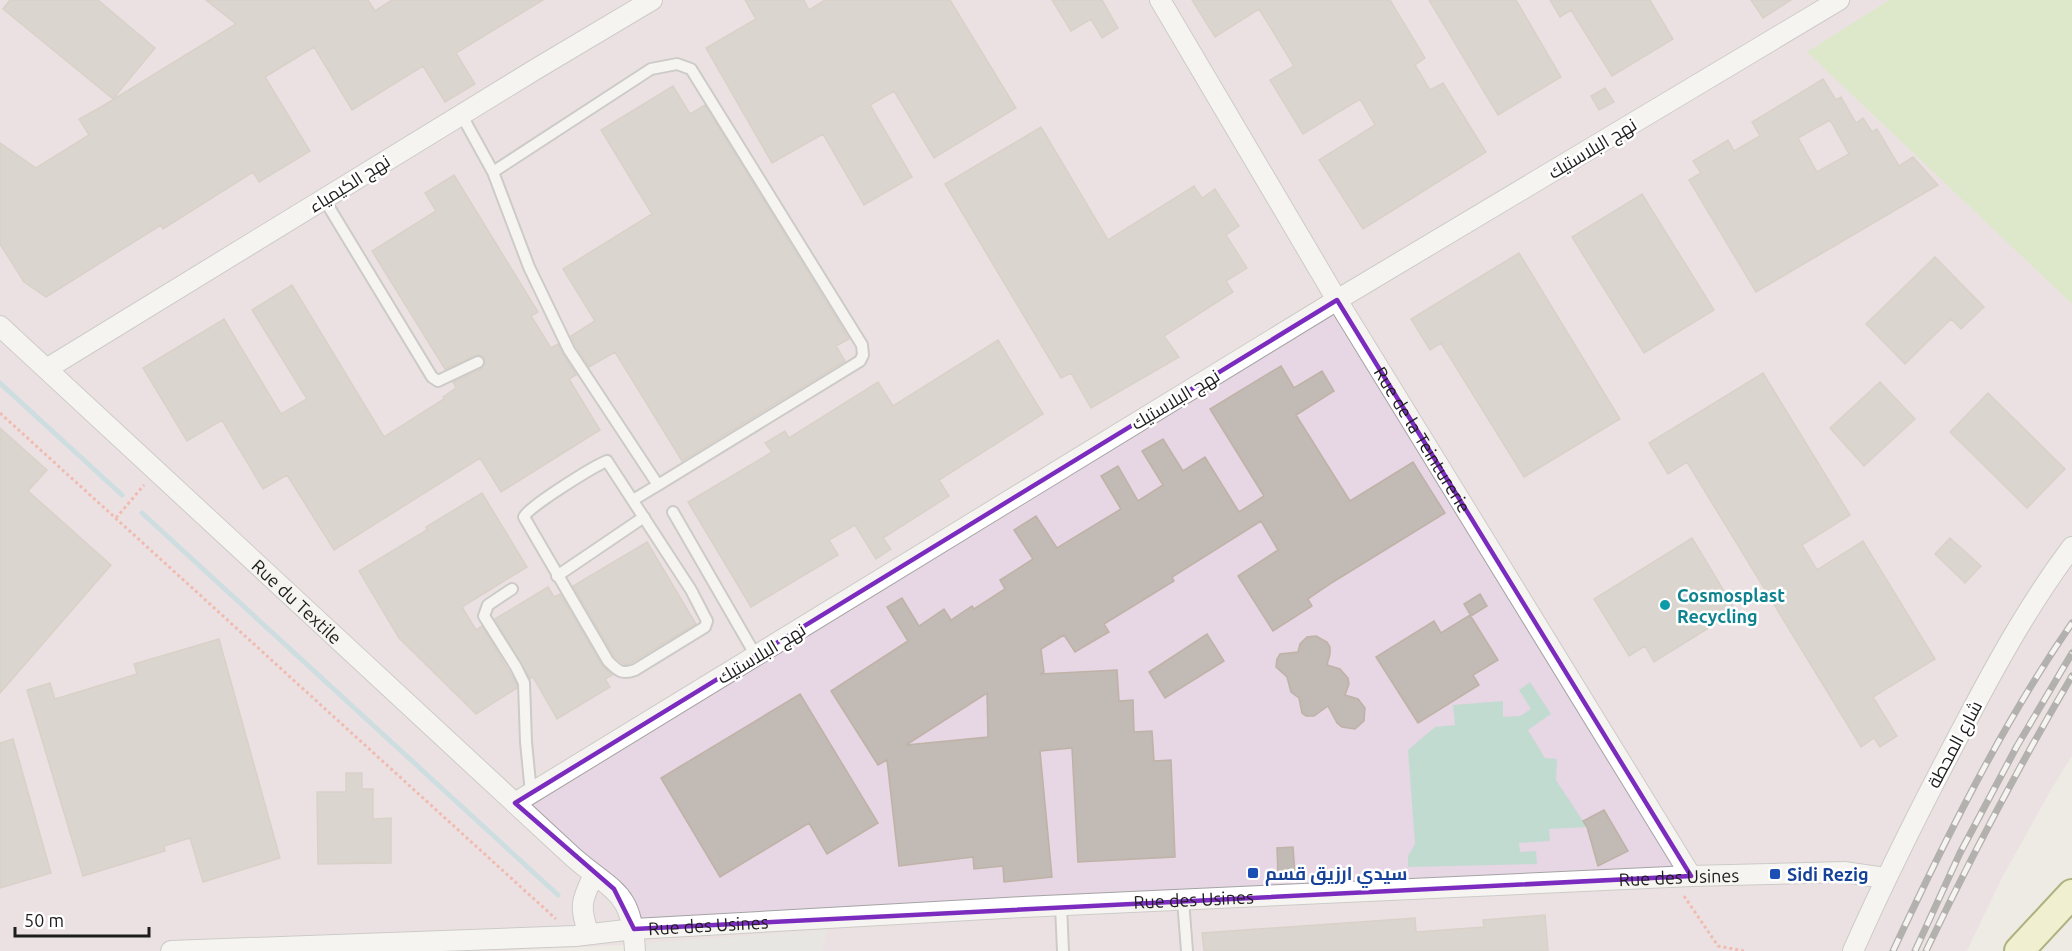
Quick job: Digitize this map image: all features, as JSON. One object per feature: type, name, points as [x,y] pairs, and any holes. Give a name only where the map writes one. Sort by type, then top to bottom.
[{"type":"street","name":"نهج الكيمياء","points":[[48,368],[461,114],[652,0]]},
{"type":"street","name":"Rue de la Teinturerie","points":[[1160,0],[1337,300],[1684,877]]},
{"type":"street","name":"نهج البلاستيك","points":[[523,798],[1337,300],[1839,0]]},
{"type":"street","name":"Rue du Textile","points":[[0,326],[523,798],[594,875],[622,897],[634,929],[635,951]]},
{"type":"street","name":"شارع المحطة","points":[[1852,951],[1923,802],[1994,669],[2034,603],[2072,547]]},
{"type":"street","name":"Rue des Usines","points":[[171,951],[551,937],[634,929],[1061,906],[1684,877],[1844,872],[1886,878]]},
{"type":"street","points":[[582,935],[581,905],[594,875]]},
{"type":"street","points":[[2019,951],[2072,894]]},
{"type":"lane","points":[[493,172],[651,69],[677,64],[691,69],[862,345],[863,355],[860,361],[633,500]]},
{"type":"lane","points":[[461,114],[493,172],[529,267],[569,350],[658,485]]},
{"type":"lane","points":[[324,199],[432,377],[438,381],[478,362]]},
{"type":"lane","points":[[607,461],[633,500],[691,590],[707,621],[705,627],[627,673],[619,672],[608,661],[524,517],[527,511],[607,461]]},
{"type":"lane","points":[[673,512],[756,656]]},
{"type":"lane","points":[[557,576],[644,517]]},
{"type":"lane","points":[[512,589],[488,605],[484,616],[524,683],[526,742],[523,798]]},
{"type":"lane","points":[[1183,900],[1187,951]]},
{"type":"lane","points":[[1061,906],[1063,951]]},
{"type":"path","points":[[0,413],[582,935]]},
{"type":"path","points":[[116,518],[157,470]]},
{"type":"path","points":[[1684,877],[1683,894],[1718,946],[1744,951]]},
{"type":"highlighted area","points":[[1337,300],[1691,876],[634,929],[614,889],[515,803],[531,793]]},
{"type":"shaded area","points":[[0,0],[2072,0],[2072,756],[2002,878],[1967,951],[629,951],[623,945],[503,951],[0,951]]},
{"type":"shaded area","points":[[827,930],[822,951],[629,951],[623,945]]},
{"type":"green space","points":[[1889,0],[2072,0],[2072,304],[1807,52]]},
{"type":"green space","points":[[1530,682],[1551,714],[1528,730],[1545,758],[1557,759],[1556,780],[1587,827],[1549,829],[1550,841],[1519,843],[1520,852],[1536,851],[1537,864],[1408,867],[1408,856],[1415,844],[1408,750],[1435,727],[1455,725],[1453,705],[1503,701],[1503,717],[1520,716],[1531,709],[1519,690]]},
{"type":"building","points":[[10,0],[98,0],[155,48],[113,99],[3,9]]},
{"type":"building","points":[[206,0],[368,0],[375,11],[392,0],[543,0],[456,53],[475,84],[445,102],[423,66],[352,110],[314,47],[265,77],[310,151],[259,182],[253,172],[163,229],[161,225],[46,297],[24,282],[0,244],[0,143],[36,168],[89,135],[79,119],[236,24]]},
{"type":"building","points":[[745,0],[804,0],[809,10],[825,0],[950,0],[1016,108],[934,158],[894,91],[870,105],[912,177],[864,205],[823,134],[772,163],[706,48],[756,19]]},
{"type":"building","points":[[1052,0],[1102,0],[1118,28],[1102,38],[1091,19],[1071,31]]},
{"type":"building","points":[[1192,0],[1390,0],[1425,58],[1415,65],[1430,90],[1443,83],[1486,152],[1363,229],[1319,160],[1375,125],[1360,99],[1303,134],[1270,80],[1294,66],[1259,9],[1215,37]]},
{"type":"building","points":[[1429,0],[1516,0],[1561,77],[1498,115]]},
{"type":"building","points":[[1550,0],[1650,0],[1673,39],[1612,76],[1571,10],[1560,17]]},
{"type":"building","points":[[1751,0],[1791,0],[1763,18]]},
{"type":"building","points":[[1823,79],[1836,100],[1841,97],[1856,123],[1863,118],[1872,132],[1877,129],[1899,166],[1913,157],[1938,185],[1756,292],[1689,180],[1701,173],[1693,161],[1728,140],[1734,151],[1760,136],[1752,122]],"holes":[[[1830,120],[1849,154],[1817,172],[1798,138]]]},
{"type":"building","points":[[673,86],[690,114],[705,105],[849,339],[836,346],[845,361],[682,461],[615,352],[589,367],[571,336],[595,321],[563,269],[652,214],[601,130]]},
{"type":"building","points":[[1605,88],[1614,102],[1599,110],[1591,96]]},
{"type":"building","points":[[1041,127],[1108,240],[1194,186],[1202,198],[1215,189],[1239,226],[1226,235],[1247,268],[1226,281],[1233,292],[1164,336],[1179,357],[1091,408],[1071,373],[1061,378],[945,184]]},
{"type":"building","points":[[454,175],[538,312],[531,316],[551,348],[558,344],[576,375],[569,379],[600,430],[501,492],[480,458],[334,550],[287,475],[263,489],[222,420],[187,441],[143,368],[224,319],[281,414],[307,399],[252,310],[292,285],[384,437],[444,399],[443,397],[456,388],[453,382],[481,369],[485,363],[483,356],[478,355],[445,369],[372,251],[436,211],[425,193]]},
{"type":"building","points":[[1642,194],[1714,310],[1644,353],[1572,237]]},
{"type":"building","points":[[1519,253],[1620,419],[1524,477],[1441,343],[1430,350],[1411,319]]},
{"type":"building","points":[[1935,257],[1984,307],[1961,329],[1951,319],[1905,364],[1866,324]]},
{"type":"building","points":[[998,340],[1043,414],[939,480],[949,496],[883,538],[891,549],[876,559],[855,525],[829,540],[838,555],[751,607],[688,502],[772,452],[765,443],[785,431],[789,438],[878,382],[893,406]]},
{"type":"building","points":[[1281,366],[1294,388],[1322,371],[1334,391],[1296,415],[1350,501],[1413,462],[1445,513],[1308,599],[1312,606],[1273,631],[1238,576],[1278,550],[1261,521],[1172,577],[1174,581],[1104,624],[1109,632],[1075,652],[1064,635],[1041,649],[1044,672],[1040,674],[1117,670],[1119,701],[1133,700],[1134,732],[1152,731],[1154,761],[1171,760],[1175,857],[1078,862],[1072,748],[1040,751],[1052,877],[1004,882],[1003,866],[974,869],[973,857],[899,866],[887,760],[878,765],[831,691],[908,641],[887,607],[902,598],[919,626],[944,609],[951,620],[972,606],[974,609],[1005,589],[1000,580],[1033,559],[1014,530],[1036,516],[1057,548],[1121,509],[1101,476],[1118,466],[1138,501],[1163,485],[1142,451],[1163,439],[1183,471],[1205,457],[1239,512],[1264,496],[1210,409]],"holes":[[[987,693],[988,737],[906,745]]]},
{"type":"building","points":[[1763,373],[1850,515],[1802,545],[1817,570],[1863,541],[1935,659],[1873,697],[1897,736],[1880,747],[1874,738],[1861,747],[1687,462],[1668,474],[1649,443]]},
{"type":"building","points":[[1880,382],[1915,419],[1864,466],[1830,428]]},
{"type":"building","points":[[1988,393],[2065,469],[2027,508],[1950,432]]},
{"type":"building","points":[[0,428],[47,470],[28,491],[111,565],[0,693]]},
{"type":"building","points":[[482,493],[527,567],[462,607],[476,630],[482,626],[517,685],[517,688],[476,714],[399,638],[359,571]]},
{"type":"building","name":"Cosmosplast Recycling","points":[[1692,538],[1736,611],[1654,662],[1645,646],[1629,656],[1594,599]]},
{"type":"building","points":[[1950,538],[1981,566],[1965,583],[1935,554]]},
{"type":"building","points":[[647,542],[696,624],[625,665],[614,656],[573,586]]},
{"type":"building","points":[[548,587],[554,597],[560,594],[602,665],[612,675],[605,679],[610,687],[557,719],[533,677],[530,679],[495,619]]},
{"type":"building","points":[[1480,594],[1487,606],[1471,616],[1464,604]]},
{"type":"building","points":[[1470,615],[1498,660],[1473,675],[1479,685],[1418,723],[1376,657],[1434,621],[1441,633]]},
{"type":"building","points":[[1207,634],[1224,661],[1165,698],[1149,672]]},
{"type":"building","points":[[1316,636],[1327,642],[1330,647],[1327,665],[1340,669],[1348,678],[1349,684],[1345,695],[1358,699],[1365,708],[1364,721],[1355,729],[1342,727],[1337,723],[1328,706],[1314,716],[1306,716],[1302,713],[1299,698],[1291,692],[1287,677],[1276,667],[1280,654],[1298,652],[1300,644],[1307,637]]},
{"type":"building","points":[[219,639],[280,858],[203,882],[190,838],[164,846],[165,851],[83,876],[27,690],[50,683],[55,699],[137,674],[134,664]]},
{"type":"building","points":[[800,694],[878,823],[827,854],[809,823],[720,877],[661,778]]},
{"type":"building","points":[[13,739],[51,873],[0,888],[0,743]]},
{"type":"building","points":[[346,773],[362,773],[362,789],[373,789],[373,819],[391,818],[391,863],[318,864],[317,792],[346,792]]},
{"type":"building","points":[[1604,810],[1628,851],[1598,866],[1587,827],[1583,821]]},
{"type":"building","points":[[1293,847],[1295,874],[1278,875],[1277,848]]},
{"type":"building","points":[[1545,915],[1548,951],[1204,951],[1202,933],[1415,918],[1416,932],[1484,927],[1483,920]]},
{"type":"waterway","points":[[0,383],[122,495]]},
{"type":"waterway","points":[[142,513],[558,895]]},
{"type":"railway","points":[[1893,951],[1954,825],[1998,742],[2072,623]]},
{"type":"railway","points":[[1915,951],[1960,853],[2017,746],[2072,653]]},
{"type":"railway","points":[[1926,951],[1996,812],[2072,676]]},
{"type":"place","name":"Cosmosplast Recycling","points":[[1665,605]]},
{"type":"place","name":"سيدي ارزيق قسم","points":[[1253,873]]},
{"type":"place","name":"Sidi Rezig","points":[[1775,874]]}]
